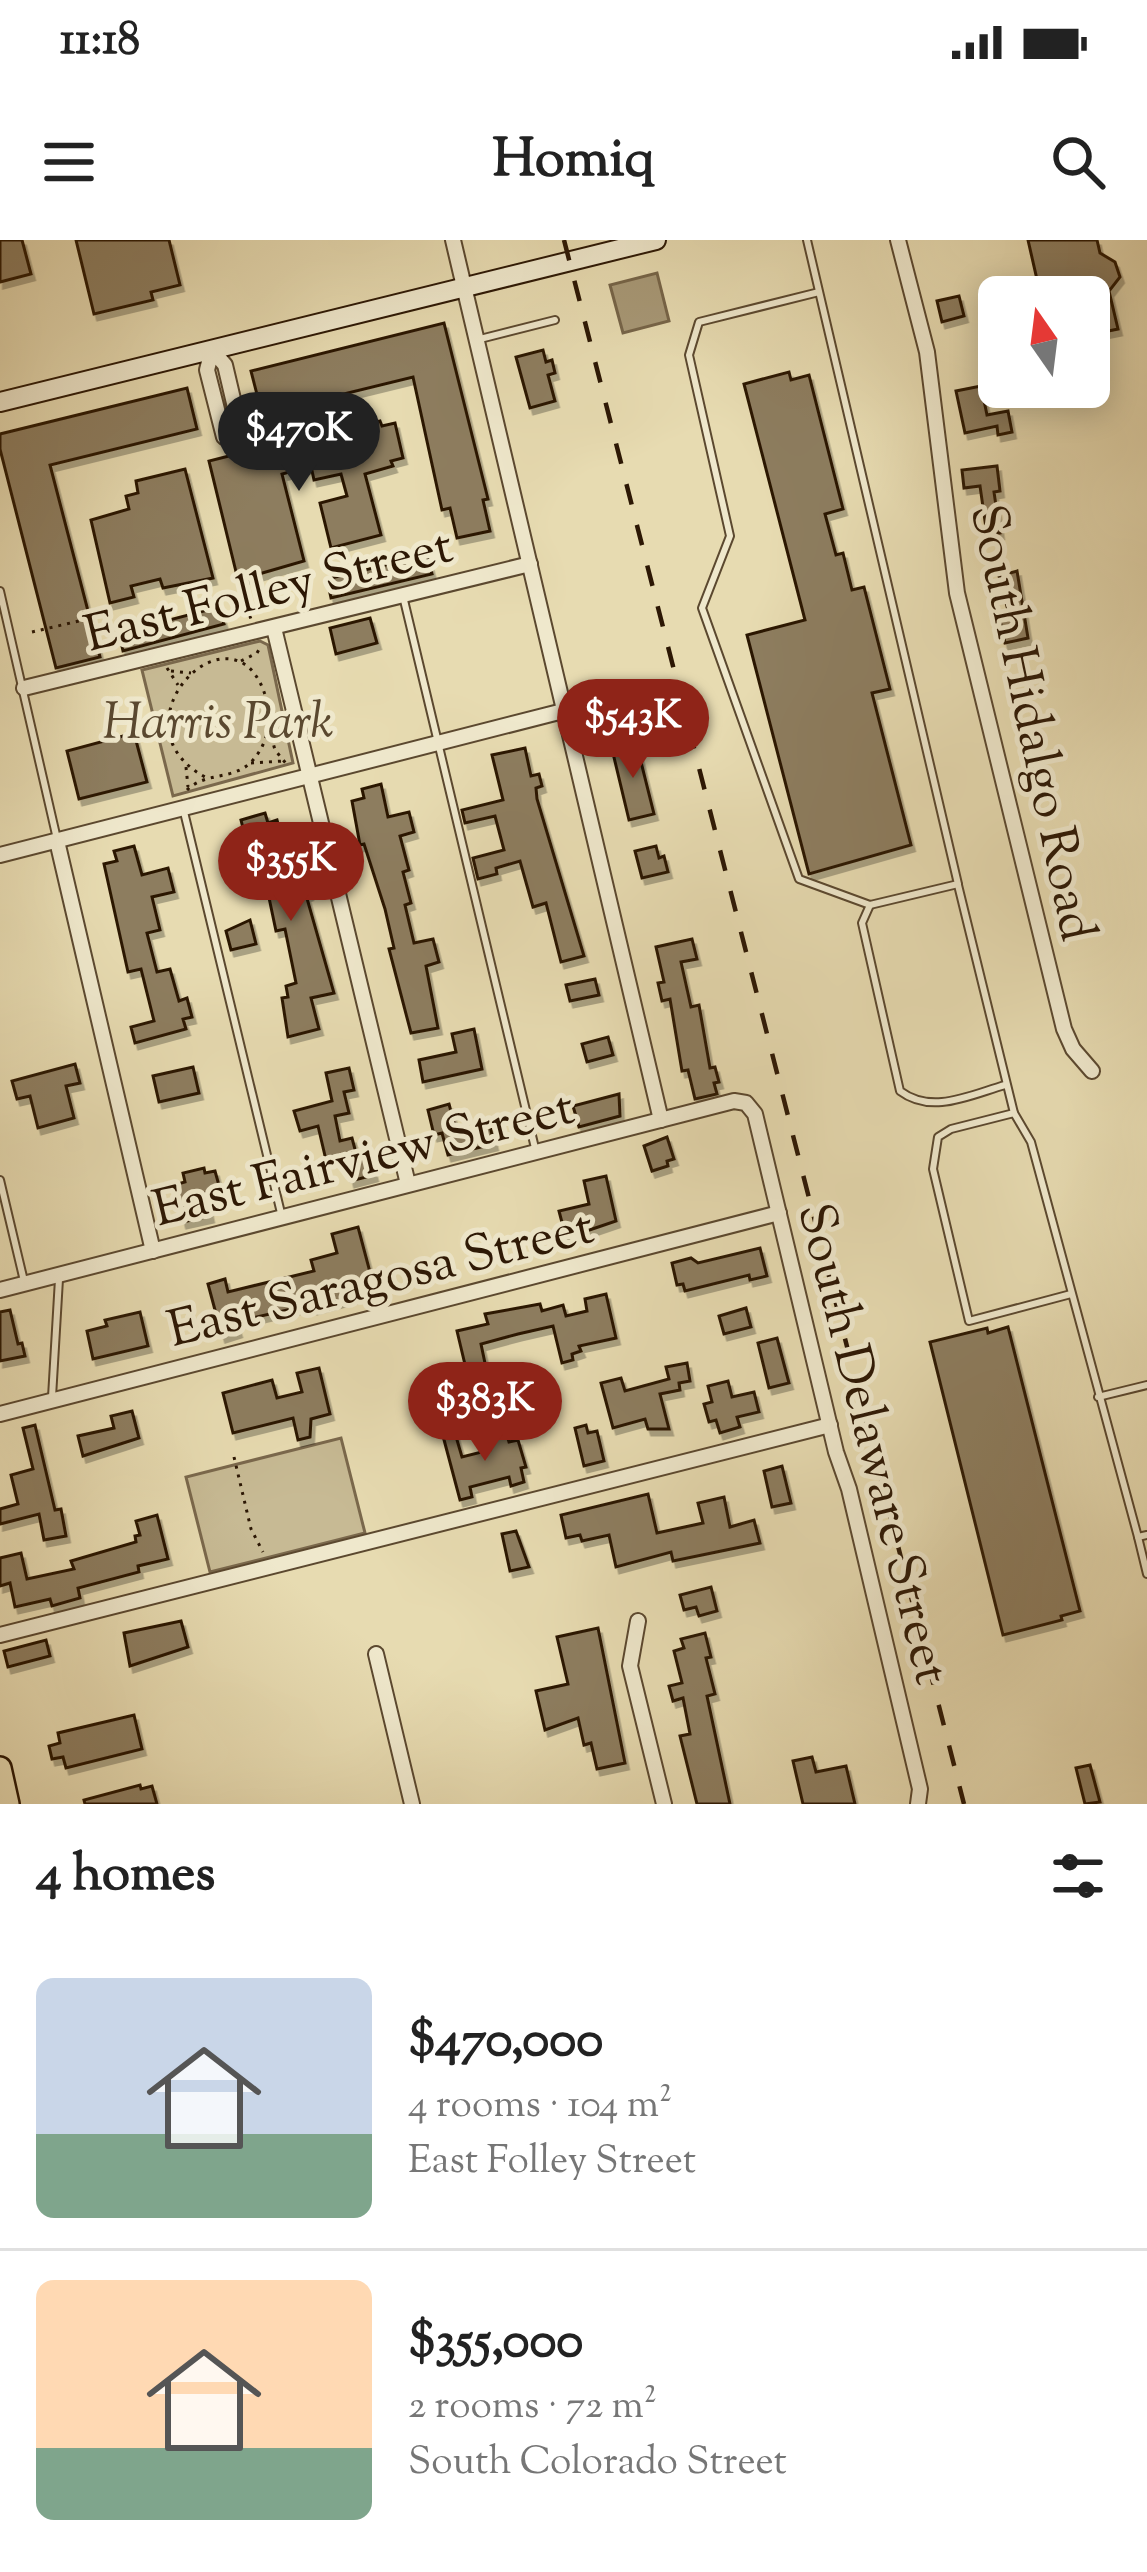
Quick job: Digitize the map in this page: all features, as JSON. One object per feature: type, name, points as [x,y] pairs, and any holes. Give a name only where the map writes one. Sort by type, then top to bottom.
[{"type":"main road","points":[[0,1768],[8,1804]]},
{"type":"street","points":[[453,240],[661,1120]]},
{"type":"street","points":[[0,402],[656,240]]},
{"type":"street","name":"South Hidalgo Road","points":[[898,240],[927,352],[957,593],[1064,1029],[1092,1071]]},
{"type":"street","points":[[212,350],[225,365],[241,433]]},
{"type":"street","points":[[212,350],[207,370],[224,437]]},
{"type":"street","name":"East Folley Street","points":[[24,688],[258,638],[274,628],[530,564]]},
{"type":"street","points":[[274,628],[408,1184]]},
{"type":"street","points":[[0,855],[567,710]]},
{"type":"street","points":[[57,841],[153,1251]]},
{"type":"street","name":"East Fairview Street","points":[[0,1291],[734,1101],[746,1103]]},
{"type":"street","name":"South Delaware Street","points":[[746,1103],[755,1114],[904,1720],[920,1789],[919,1804]]},
{"type":"street","name":"East Saragosa Street","points":[[0,1414],[779,1213]]},
{"type":"street","points":[[0,1635],[830,1425]]},
{"type":"street","points":[[638,1621],[630,1666],[664,1804]]},
{"type":"street","points":[[376,1654],[412,1804]]},
{"type":"lane","points":[[807,240],[1006,1085],[1014,1113],[1031,1142],[1098,1397],[1143,1536],[1147,1574]]},
{"type":"lane","points":[[819,292],[700,322],[689,355],[730,536],[702,608],[799,879],[870,905],[958,884]]},
{"type":"lane","points":[[476,340],[555,320]]},
{"type":"lane","points":[[0,591],[57,841]]},
{"type":"lane","points":[[403,596],[536,1152]]},
{"type":"lane","points":[[184,809],[282,1217]]},
{"type":"lane","points":[[870,905],[862,923],[900,1091],[935,1105],[1006,1085]]},
{"type":"lane","points":[[1014,1113],[951,1129],[938,1137],[933,1169],[969,1321],[1071,1294]]},
{"type":"lane","points":[[0,1180],[25,1284]]},
{"type":"lane","points":[[52,1400],[59,1275]]},
{"type":"lane","points":[[1098,1397],[1147,1385]]},
{"type":"path","points":[[243,598],[258,638],[254,670]]},
{"type":"path","points":[[32,632],[96,616]]},
{"type":"path","points":[[240,661],[257,653]]},
{"type":"path","points":[[205,777],[185,764],[174,749],[168,724],[179,686],[208,661],[240,661],[254,670],[268,701],[274,750],[288,763],[250,763]]},
{"type":"path","points":[[170,670],[179,686]]},
{"type":"path","points":[[153,671],[191,673]]},
{"type":"path","points":[[175,795],[205,777],[232,774],[250,763],[268,726]]},
{"type":"path","points":[[185,764],[188,789]]},
{"type":"path","points":[[235,1457],[251,1529],[268,1568]]},
{"type":"green space","name":"Harris Park","points":[[260,641],[268,645],[293,763],[173,796],[142,670]]},
{"type":"green space","points":[[341,1438],[365,1533],[210,1572],[186,1477]]},
{"type":"shaded area","points":[[657,273],[669,321],[623,333],[610,285]]},
{"type":"building","points":[[0,240],[22,240],[31,274],[0,282]]},
{"type":"building","points":[[76,240],[169,240],[180,285],[151,292],[153,300],[94,314]]},
{"type":"building","points":[[1028,240],[1097,240],[1100,253],[1115,262],[1120,277],[1110,290],[1110,276],[1036,276]]},
{"type":"building","points":[[1110,295],[1118,329],[1110,331]]},
{"type":"building","points":[[959,296],[964,316],[942,322],[937,301]]},
{"type":"building","points":[[444,323],[488,499],[483,500],[490,531],[457,538],[450,508],[442,510],[413,377],[262,414],[251,371]]},
{"type":"building","points":[[543,350],[546,362],[552,360],[555,373],[548,375],[555,401],[530,408],[516,357]]},
{"type":"building","points":[[789,372],[791,380],[809,375],[843,509],[825,514],[836,555],[843,553],[852,590],[864,587],[890,689],[872,693],[911,845],[809,874],[747,635],[805,620],[744,384]]},
{"type":"building","points":[[978,387],[978,408],[986,408],[987,415],[1008,411],[1012,432],[998,435],[997,426],[965,433],[956,391]]},
{"type":"building","points":[[187,388],[197,429],[50,465],[100,657],[56,668],[0,434]]},
{"type":"building","points":[[380,421],[382,426],[395,423],[403,458],[365,474],[381,535],[331,548],[320,503],[347,496],[341,474],[314,480],[311,466],[282,474],[304,561],[238,580],[209,461],[292,440],[294,448],[333,438],[332,432]]},
{"type":"building","points":[[997,466],[1000,491],[994,492],[1000,533],[987,535],[980,486],[964,488],[962,470]]},
{"type":"building","points":[[185,469],[213,578],[163,588],[160,579],[131,586],[134,597],[110,603],[91,520],[129,509],[126,496],[138,493],[136,481]]},
{"type":"building","points":[[427,555],[432,574],[331,598],[327,579]]},
{"type":"building","points":[[1017,571],[1028,638],[1005,643],[999,616],[1009,614],[999,576]]},
{"type":"building","points":[[219,607],[224,624],[123,651],[119,633]]},
{"type":"building","points":[[370,618],[377,643],[336,654],[330,628]]},
{"type":"building","points":[[134,733],[147,782],[79,799],[67,751]]},
{"type":"building","points":[[636,742],[654,814],[629,820],[612,749]]},
{"type":"building","points":[[525,748],[531,776],[539,774],[542,786],[536,788],[537,799],[584,956],[561,962],[546,903],[533,907],[520,861],[478,879],[473,858],[504,850],[495,816],[465,823],[462,810],[503,800],[492,755]]},
{"type":"building","points":[[381,784],[388,817],[409,812],[414,832],[400,836],[409,870],[403,872],[411,903],[405,905],[414,943],[433,939],[439,962],[426,966],[438,1028],[411,1033],[389,949],[394,948],[385,909],[364,844],[360,845],[352,801],[364,798],[362,789]]},
{"type":"building","points":[[265,813],[268,823],[277,820],[294,881],[305,878],[334,993],[311,998],[319,1029],[288,1037],[282,998],[288,997],[286,986],[296,983],[285,929],[276,931],[263,869],[259,870],[252,843],[247,844],[241,820]]},
{"type":"building","points":[[134,846],[142,875],[168,868],[174,892],[152,897],[160,930],[147,933],[157,972],[170,969],[179,1001],[187,998],[192,1017],[183,1019],[186,1029],[135,1043],[131,1027],[154,1021],[141,969],[128,972],[104,864],[117,861],[114,851]]},
{"type":"building","points":[[656,846],[668,872],[642,878],[635,851]]},
{"type":"building","points":[[250,920],[256,944],[231,950],[226,931]]},
{"type":"building","points":[[692,939],[697,959],[681,962],[691,1007],[699,1005],[710,1068],[715,1067],[719,1082],[714,1083],[717,1094],[695,1099],[688,1070],[682,1071],[670,999],[662,1001],[658,983],[664,982],[656,947]]},
{"type":"building","points":[[595,979],[599,995],[570,1001],[566,985]]},
{"type":"building","points":[[474,1029],[482,1069],[423,1082],[419,1060],[456,1052],[452,1034]]},
{"type":"building","points":[[608,1037],[613,1055],[587,1062],[582,1044]]},
{"type":"building","points":[[75,1064],[80,1083],[66,1086],[74,1118],[38,1128],[30,1096],[17,1099],[12,1081]]},
{"type":"building","points":[[193,1067],[199,1093],[159,1102],[153,1076]]},
{"type":"building","points":[[349,1068],[354,1090],[344,1092],[349,1113],[335,1116],[340,1141],[352,1138],[356,1153],[326,1160],[318,1126],[300,1131],[294,1111],[332,1101],[326,1073]]},
{"type":"building","points":[[619,1094],[620,1116],[579,1127],[573,1106]]},
{"type":"building","points":[[449,1104],[457,1134],[490,1126],[494,1144],[448,1155],[442,1133],[434,1135],[428,1110]]},
{"type":"building","points":[[667,1137],[674,1159],[652,1171],[644,1146]]},
{"type":"building","points":[[369,1155],[374,1175],[351,1181],[346,1160]]},
{"type":"building","points":[[204,1168],[205,1173],[215,1171],[220,1189],[205,1193],[210,1216],[183,1222],[174,1185],[185,1182],[183,1173]]},
{"type":"building","points":[[606,1176],[616,1221],[566,1238],[559,1211],[589,1204],[584,1181]]},
{"type":"building","points":[[358,1227],[375,1291],[235,1322],[238,1331],[222,1336],[208,1284],[225,1279],[228,1292],[314,1271],[311,1260],[337,1253],[332,1234]]},
{"type":"building","points":[[760,1248],[767,1276],[750,1280],[749,1275],[685,1291],[683,1284],[677,1285],[672,1263],[691,1258],[698,1263]]},
{"type":"building","points":[[606,1294],[616,1338],[579,1346],[581,1351],[572,1354],[573,1360],[562,1363],[553,1326],[518,1334],[481,1344],[486,1368],[467,1373],[457,1331],[488,1324],[485,1314],[540,1304],[542,1311],[563,1305],[566,1316],[587,1311],[585,1299]]},
{"type":"building","points":[[746,1308],[751,1327],[724,1334],[719,1316]]},
{"type":"building","points":[[10,1310],[25,1356],[0,1361],[0,1312]]},
{"type":"building","points":[[140,1312],[148,1346],[93,1359],[87,1331],[107,1326],[105,1320]]},
{"type":"building","points":[[1008,1327],[1080,1611],[1003,1635],[930,1342]]},
{"type":"building","points":[[777,1338],[789,1383],[769,1388],[758,1343]]},
{"type":"building","points":[[687,1363],[690,1381],[679,1383],[680,1390],[660,1394],[669,1429],[648,1429],[645,1419],[613,1428],[601,1383],[621,1378],[625,1391],[669,1379],[666,1367]]},
{"type":"building","points":[[319,1368],[330,1414],[311,1419],[310,1437],[298,1440],[293,1418],[233,1433],[223,1393],[272,1380],[277,1398],[302,1392],[297,1373]]},
{"type":"building","points":[[728,1381],[732,1397],[754,1392],[759,1412],[737,1417],[740,1427],[720,1433],[716,1420],[709,1422],[704,1404],[712,1402],[708,1386]]},
{"type":"building","points":[[132,1411],[139,1438],[83,1456],[78,1436],[114,1428],[111,1416]]},
{"type":"building","points":[[35,1425],[55,1510],[61,1509],[66,1536],[44,1540],[39,1514],[0,1524],[0,1509],[18,1504],[11,1475],[33,1469],[23,1428]]},
{"type":"building","points":[[586,1425],[588,1433],[597,1431],[604,1461],[584,1466],[575,1428]]},
{"type":"building","points":[[506,1432],[509,1442],[518,1440],[526,1467],[521,1468],[524,1482],[511,1486],[509,1477],[470,1487],[472,1497],[460,1500],[443,1436],[455,1433],[462,1457],[490,1450],[487,1438]]},
{"type":"building","points":[[782,1466],[791,1503],[772,1507],[764,1471]]},
{"type":"building","points":[[648,1494],[657,1533],[703,1523],[698,1503],[724,1497],[730,1527],[754,1520],[760,1543],[673,1561],[671,1552],[616,1567],[609,1535],[582,1541],[580,1535],[566,1538],[561,1515]]},
{"type":"building","points":[[157,1515],[168,1559],[78,1588],[80,1598],[52,1606],[50,1599],[15,1607],[10,1583],[0,1586],[0,1558],[21,1553],[27,1579],[74,1569],[71,1561],[136,1542],[135,1536],[140,1535],[136,1521]]},
{"type":"building","points":[[516,1531],[529,1567],[510,1571],[502,1534]]},
{"type":"building","points":[[711,1587],[717,1611],[699,1616],[696,1607],[684,1610],[680,1595]]},
{"type":"building","points":[[181,1621],[188,1647],[130,1666],[124,1633]]},
{"type":"building","points":[[598,1628],[625,1763],[597,1769],[591,1743],[584,1745],[578,1718],[545,1730],[536,1691],[568,1684],[557,1637]]},
{"type":"building","points":[[705,1633],[715,1694],[707,1696],[730,1804],[697,1804],[680,1736],[690,1734],[683,1698],[673,1701],[669,1686],[682,1683],[674,1651],[684,1648],[681,1639]]},
{"type":"building","points":[[46,1640],[50,1656],[8,1667],[4,1651]]},
{"type":"building","points":[[134,1715],[142,1749],[66,1768],[63,1757],[52,1759],[49,1746],[60,1743],[58,1733]]},
{"type":"building","points":[[812,1757],[816,1772],[846,1766],[855,1804],[803,1804],[793,1761]]},
{"type":"building","points":[[1090,1765],[1100,1802],[1085,1804],[1076,1768]]},
{"type":"building","points":[[140,1785],[141,1789],[152,1786],[157,1804],[85,1804],[84,1800]]},
{"type":"railway","points":[[564,240],[964,1804]]}]
